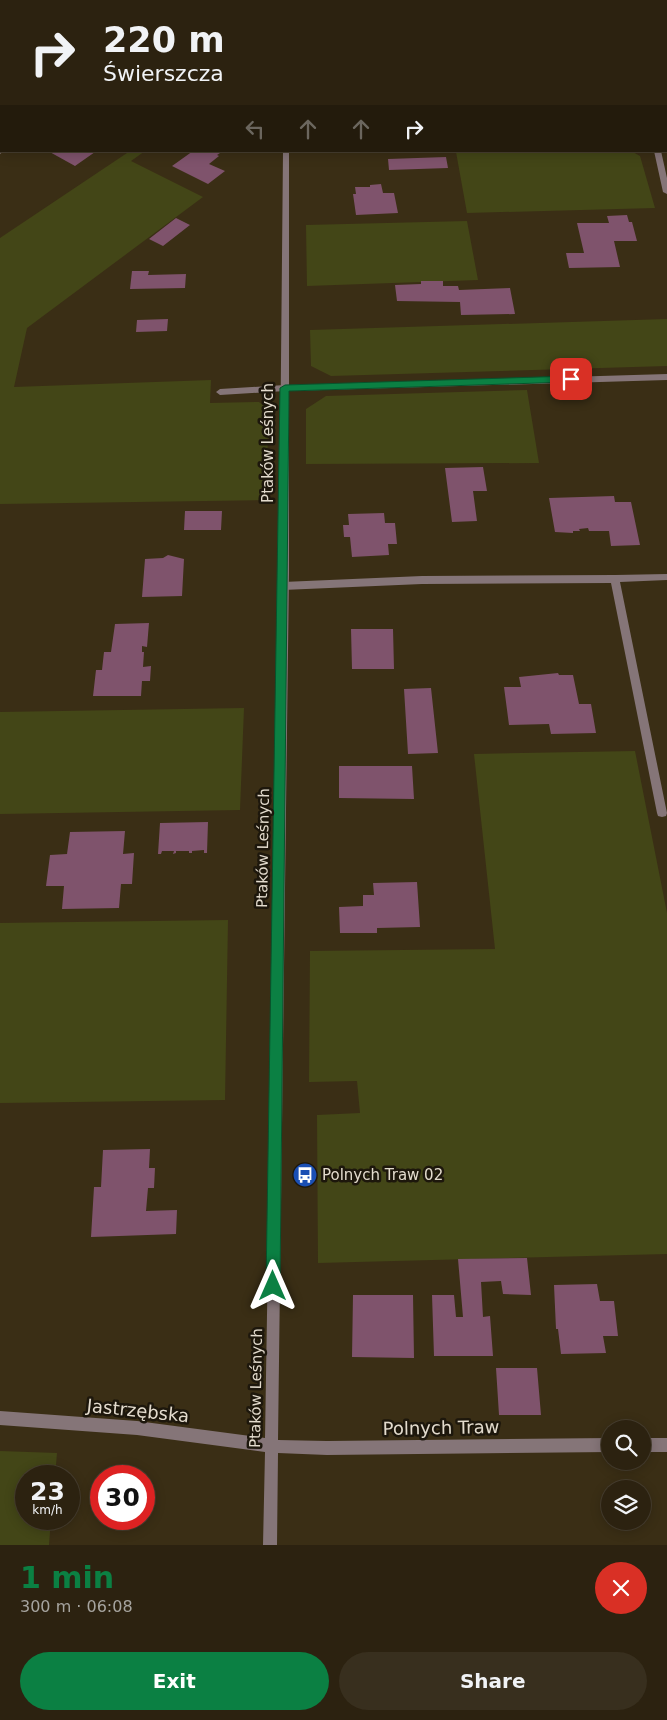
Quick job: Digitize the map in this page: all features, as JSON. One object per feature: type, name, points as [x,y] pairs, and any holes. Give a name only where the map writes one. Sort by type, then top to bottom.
[{"type":"street","name":"Ptaków Leśnych","points":[[270,1545],[283,586],[286,152]]},
{"type":"street","points":[[657,152],[667,192]]},
{"type":"street","points":[[220,392],[285,388],[667,376]]},
{"type":"street","points":[[283,586],[422,580],[667,577]]},
{"type":"street","points":[[615,579],[662,813]]},
{"type":"street","name":"Jastrzębska","points":[[0,1418],[137,1428],[272,1446]]},
{"type":"street","points":[[651,1445],[667,1445]]},
{"type":"street","name":"Polnych Traw","points":[[272,1446],[328,1448],[601,1446]]},
{"type":"green space","points":[[129,152],[144,152],[131,161],[203,197],[27,328],[14,387],[211,380],[210,403],[259,402],[268,409],[267,500],[0,504],[0,238]]},
{"type":"green space","points":[[422,152],[456,152],[422,153]]},
{"type":"green space","points":[[456,152],[633,152],[640,156],[655,208],[467,213]]},
{"type":"green space","points":[[467,221],[478,280],[307,286],[306,225]]},
{"type":"green space","points":[[667,319],[667,366],[331,376],[311,366],[310,330]]},
{"type":"green space","points":[[527,390],[539,463],[306,464],[306,409],[326,396]]},
{"type":"green space","points":[[244,708],[240,810],[0,814],[0,712]]},
{"type":"green space","points":[[635,751],[667,913],[667,1254],[318,1263],[317,1115],[360,1113],[357,1081],[309,1082],[310,951],[495,949],[474,754]]},
{"type":"green space","points":[[228,920],[225,1100],[0,1103],[0,923]]},
{"type":"green space","points":[[0,1451],[57,1453],[56,1465],[15,1465],[15,1530],[50,1530],[49,1545],[0,1545]]},
{"type":"building","points":[[50,152],[95,152],[75,166]]},
{"type":"building","points":[[192,152],[222,152],[209,164],[225,171],[208,184],[172,166]]},
{"type":"building","points":[[446,157],[448,168],[389,170],[388,159]]},
{"type":"building","points":[[381,184],[383,193],[394,193],[398,213],[356,215],[353,194],[356,194],[355,187],[370,187],[370,185]]},
{"type":"building","points":[[627,215],[629,222],[632,222],[637,241],[614,241],[620,267],[569,268],[566,253],[584,253],[577,223],[609,223],[607,216]]},
{"type":"building","points":[[176,218],[190,225],[163,246],[149,239]]},
{"type":"building","points":[[132,271],[149,271],[148,275],[186,274],[185,288],[130,289]]},
{"type":"building","points":[[421,281],[443,281],[443,286],[458,286],[459,290],[510,288],[515,314],[461,315],[460,302],[397,301],[395,285],[421,284]]},
{"type":"building","points":[[168,319],[167,331],[136,332],[137,320]]},
{"type":"building","points":[[483,467],[487,491],[473,491],[477,521],[452,522],[445,468]]},
{"type":"building","points":[[614,496],[615,502],[631,502],[640,545],[611,546],[609,531],[589,531],[588,528],[573,531],[573,533],[555,532],[549,498]]},
{"type":"building","points":[[185,511],[222,511],[221,530],[184,530]]},
{"type":"building","points":[[384,513],[385,523],[395,523],[397,544],[388,544],[389,555],[352,557],[350,537],[344,537],[343,525],[349,525],[348,514]]},
{"type":"building","points":[[168,555],[184,559],[182,596],[142,597],[145,559],[163,558]]},
{"type":"building","points":[[149,623],[147,647],[142,646],[142,652],[144,652],[143,667],[151,666],[150,681],[142,681],[141,696],[93,696],[96,670],[102,670],[104,652],[111,652],[115,624]]},
{"type":"building","points":[[351,629],[393,629],[394,669],[352,669]]},
{"type":"building","points":[[558,673],[559,675],[573,675],[579,704],[591,704],[596,733],[551,734],[549,724],[509,725],[504,687],[521,687],[519,677]]},
{"type":"building","points":[[431,688],[438,753],[408,754],[404,689]]},
{"type":"building","points":[[339,766],[412,766],[414,799],[339,798]]},
{"type":"building","points":[[208,822],[207,853],[204,853],[204,850],[192,851],[192,853],[189,853],[189,851],[176,851],[173,854],[174,851],[162,851],[161,854],[158,854],[160,823]]},
{"type":"building","points":[[125,831],[123,854],[134,853],[132,884],[121,884],[119,908],[62,909],[64,886],[46,886],[50,855],[67,854],[70,832]]},
{"type":"building","points":[[417,882],[420,927],[377,928],[377,933],[340,933],[339,907],[363,906],[363,895],[374,895],[373,883]]},
{"type":"building","points":[[150,1149],[149,1168],[155,1168],[154,1188],[148,1188],[146,1211],[177,1210],[176,1234],[91,1237],[94,1187],[101,1187],[103,1150]]},
{"type":"building","points":[[527,1258],[531,1295],[503,1294],[501,1281],[481,1282],[483,1317],[490,1316],[493,1356],[434,1356],[432,1295],[454,1295],[456,1317],[463,1317],[458,1259]]},
{"type":"building","points":[[597,1284],[600,1301],[614,1301],[618,1336],[603,1336],[606,1353],[561,1354],[558,1329],[556,1329],[554,1285]]},
{"type":"building","points":[[353,1295],[413,1295],[414,1358],[352,1357]]},
{"type":"building","points":[[496,1368],[537,1368],[541,1415],[499,1415]]},
{"type":"place","name":"Polnych Traw 02","points":[[305,1175]]},
{"type":"route","points":[[273,1286],[285,388],[571,379]]}]
